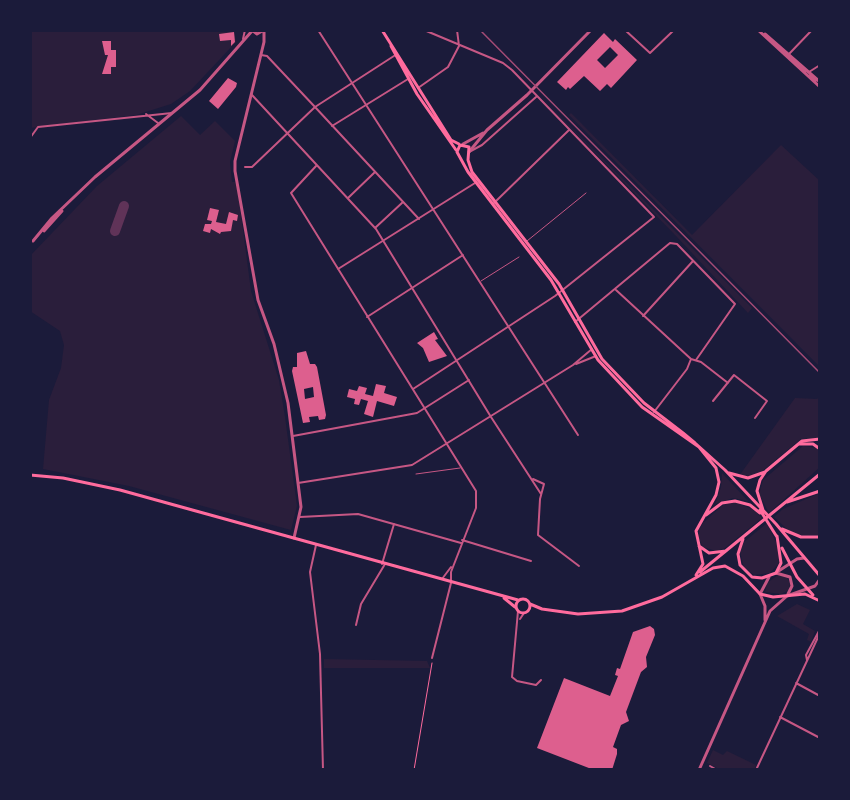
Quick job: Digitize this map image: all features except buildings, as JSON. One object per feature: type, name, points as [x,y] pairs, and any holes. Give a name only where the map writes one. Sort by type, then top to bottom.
[{"type":"main road","points":[[383,30],[408,79],[477,182],[525,243]]},
{"type":"main road","points":[[396,54],[451,140],[469,147],[469,166],[477,182],[561,292],[598,356],[633,398],[699,447],[725,470],[776,524],[820,577]]},
{"type":"main road","points":[[458,154],[462,144]]},
{"type":"main road","points":[[458,154],[469,153]]},
{"type":"main road","points":[[766,514],[757,491],[758,483],[766,471],[798,444],[807,439],[820,439]]},
{"type":"main road","points":[[798,444],[813,444],[820,449]]},
{"type":"main road","points":[[696,575],[703,564],[696,541],[697,527],[716,495],[719,482],[716,468],[699,447]]},
{"type":"main road","points":[[725,470],[745,478],[766,471]]},
{"type":"main road","points":[[502,597],[524,613],[529,610],[542,609],[579,614],[602,614],[637,607],[665,596],[696,575],[820,473]]},
{"type":"main road","points":[[30,475],[99,485],[502,597],[524,599],[542,609]]},
{"type":"main road","points":[[785,502],[820,491]]},
{"type":"main road","points":[[704,516],[722,503],[735,501],[750,505],[777,536],[790,564],[806,589],[820,601]]},
{"type":"main road","points":[[757,506],[764,520]]},
{"type":"main road","points":[[776,524],[797,536],[820,537]]},
{"type":"main road","points":[[748,532],[738,550],[740,565],[752,577],[769,577],[776,573],[782,558],[777,536]]},
{"type":"main road","points":[[696,541],[709,553],[727,551]]},
{"type":"main road","points":[[696,575],[713,568],[731,568],[760,594],[773,597],[805,594],[820,601]]},
{"type":"main road","points":[[517,609],[518,600]]},
{"type":"main road","points":[[529,610],[530,604]]},
{"type":"street","points":[[243,39],[245,30]]},
{"type":"street","points":[[259,34],[264,30]]},
{"type":"street","points":[[264,30],[264,42],[235,161],[235,171],[246,221],[258,300],[283,377],[293,436],[300,517],[294,538]]},
{"type":"street","points":[[318,30],[578,435]]},
{"type":"street","points":[[413,389],[561,292],[654,217],[503,63],[424,30]]},
{"type":"street","points":[[418,88],[448,67],[459,46],[457,30]]},
{"type":"street","points":[[624,31],[650,53],[674,30]]},
{"type":"street","points":[[789,54],[812,30]]},
{"type":"street","points":[[32,243],[68,203],[200,90],[252,31],[259,34],[264,42]]},
{"type":"street","points":[[469,153],[487,130],[527,95],[591,31]]},
{"type":"street","points":[[759,31],[820,82]]},
{"type":"street","points":[[759,31],[820,87]]},
{"type":"street","points":[[778,50],[789,54]]},
{"type":"street","points":[[245,167],[252,167],[315,107],[396,54]]},
{"type":"street","points":[[261,55],[267,56],[419,219]]},
{"type":"street","points":[[792,63],[809,72],[820,87]]},
{"type":"street","points":[[809,72],[820,65]]},
{"type":"street","points":[[332,126],[408,79]]},
{"type":"street","points":[[252,95],[375,228],[491,417],[530,478],[540,488],[538,535],[579,566]]},
{"type":"street","points":[[469,153],[482,145],[536,97]]},
{"type":"street","points":[[30,138],[36,127],[175,112]]},
{"type":"street","points":[[158,113],[161,123]]},
{"type":"street","points":[[143,114],[161,123]]},
{"type":"street","points":[[462,144],[487,130]]},
{"type":"street","points":[[494,203],[569,130]]},
{"type":"street","points":[[317,165],[292,189],[291,193],[474,486],[477,500],[454,562],[432,658]]},
{"type":"street","points":[[348,198],[375,172]]},
{"type":"street","points":[[338,269],[477,182]]},
{"type":"street","points":[[375,228],[403,202]]},
{"type":"street","points":[[577,321],[670,243],[677,244],[735,304],[696,360]]},
{"type":"street","points":[[368,317],[463,255]]},
{"type":"street","points":[[643,316],[693,261]]},
{"type":"street","points":[[616,290],[690,359],[696,360],[728,383]]},
{"type":"street","points":[[298,483],[412,465],[573,365],[593,348]]},
{"type":"street","points":[[573,365],[598,356]]},
{"type":"street","points":[[653,413],[687,369],[690,359]]},
{"type":"street","points":[[714,401],[734,375],[767,401],[755,418]]},
{"type":"street","points":[[293,436],[417,414],[469,380]]},
{"type":"street","points":[[300,517],[358,514],[531,561]]},
{"type":"street","points":[[356,626],[361,604],[383,564],[394,524]]},
{"type":"street","points":[[316,545],[310,572],[321,675],[322,770]]},
{"type":"street","points":[[776,573],[804,558]]},
{"type":"street","points":[[441,580],[454,562]]},
{"type":"street","points":[[776,573],[787,574],[792,581],[787,596]]},
{"type":"street","points":[[764,628],[766,613],[760,594],[769,577]]},
{"type":"street","points":[[699,770],[770,611],[787,596],[815,586],[820,577]]},
{"type":"street","points":[[517,609],[519,622],[512,676],[517,681],[536,685],[541,680]]},
{"type":"street","points":[[519,622],[524,613]]},
{"type":"street","points":[[756,770],[820,633],[819,631],[806,655],[807,660]]},
{"type":"street","points":[[796,683],[820,696]]},
{"type":"street","points":[[780,717],[820,738]]},
{"type":"street","points":[[710,766],[717,770]]},
{"type":"lane","points":[[525,243],[586,193]]},
{"type":"lane","points":[[479,282],[519,256]]},
{"type":"lane","points":[[416,474],[462,468]]},
{"type":"path","points":[[414,770],[432,658]]},
{"type":"shaded area","points":[[30,30],[234,30],[236,42],[190,91],[171,104],[136,115],[30,128]]},
{"type":"shaded area","points":[[523,79],[752,308],[748,313],[677,237]]},
{"type":"shaded area","points":[[571,113],[692,235],[781,145],[820,181],[820,367],[569,115]]},
{"type":"shaded area","points":[[181,116],[200,135],[215,121],[235,141],[230,162],[232,182],[235,182],[238,192],[251,291],[279,380],[285,417],[297,506],[291,530],[129,486],[43,469],[49,400],[61,368],[64,345],[60,331],[30,311],[30,256],[97,186]]},
{"type":"shaded area","points":[[820,396],[820,438],[801,439],[760,473],[750,477],[739,476],[795,398],[817,399]]},
{"type":"shaded area","points":[[803,446],[817,448],[820,453],[820,467],[769,513],[759,494],[763,480]]},
{"type":"shaded area","points":[[722,473],[748,501],[733,498],[715,504],[721,487]]},
{"type":"shaded area","points":[[820,493],[820,535],[799,535],[788,530],[774,517],[783,509]]},
{"type":"shaded area","points":[[735,502],[754,510],[762,518],[725,548],[716,551],[703,547],[699,539],[699,530],[703,523],[723,505]]},
{"type":"shaded area","points":[[767,523],[778,547],[779,563],[770,573],[754,575],[744,568],[740,552],[744,542]]},
{"type":"shaded area","points":[[778,575],[787,577],[790,584],[789,590],[781,594],[765,592],[767,583]]},
{"type":"shaded area","points":[[797,604],[810,610],[803,624],[815,631],[811,642],[807,640],[809,634],[777,616]]},
{"type":"shaded area","points":[[324,659],[427,661],[430,668],[324,668]]},
{"type":"shaded area","points":[[713,750],[723,755],[727,751],[756,765],[754,770],[721,770],[707,763]]},
{"type":"taxiway","points":[[115,231],[124,206]]},
{"type":"railway","points":[[480,30],[820,373]]}]
